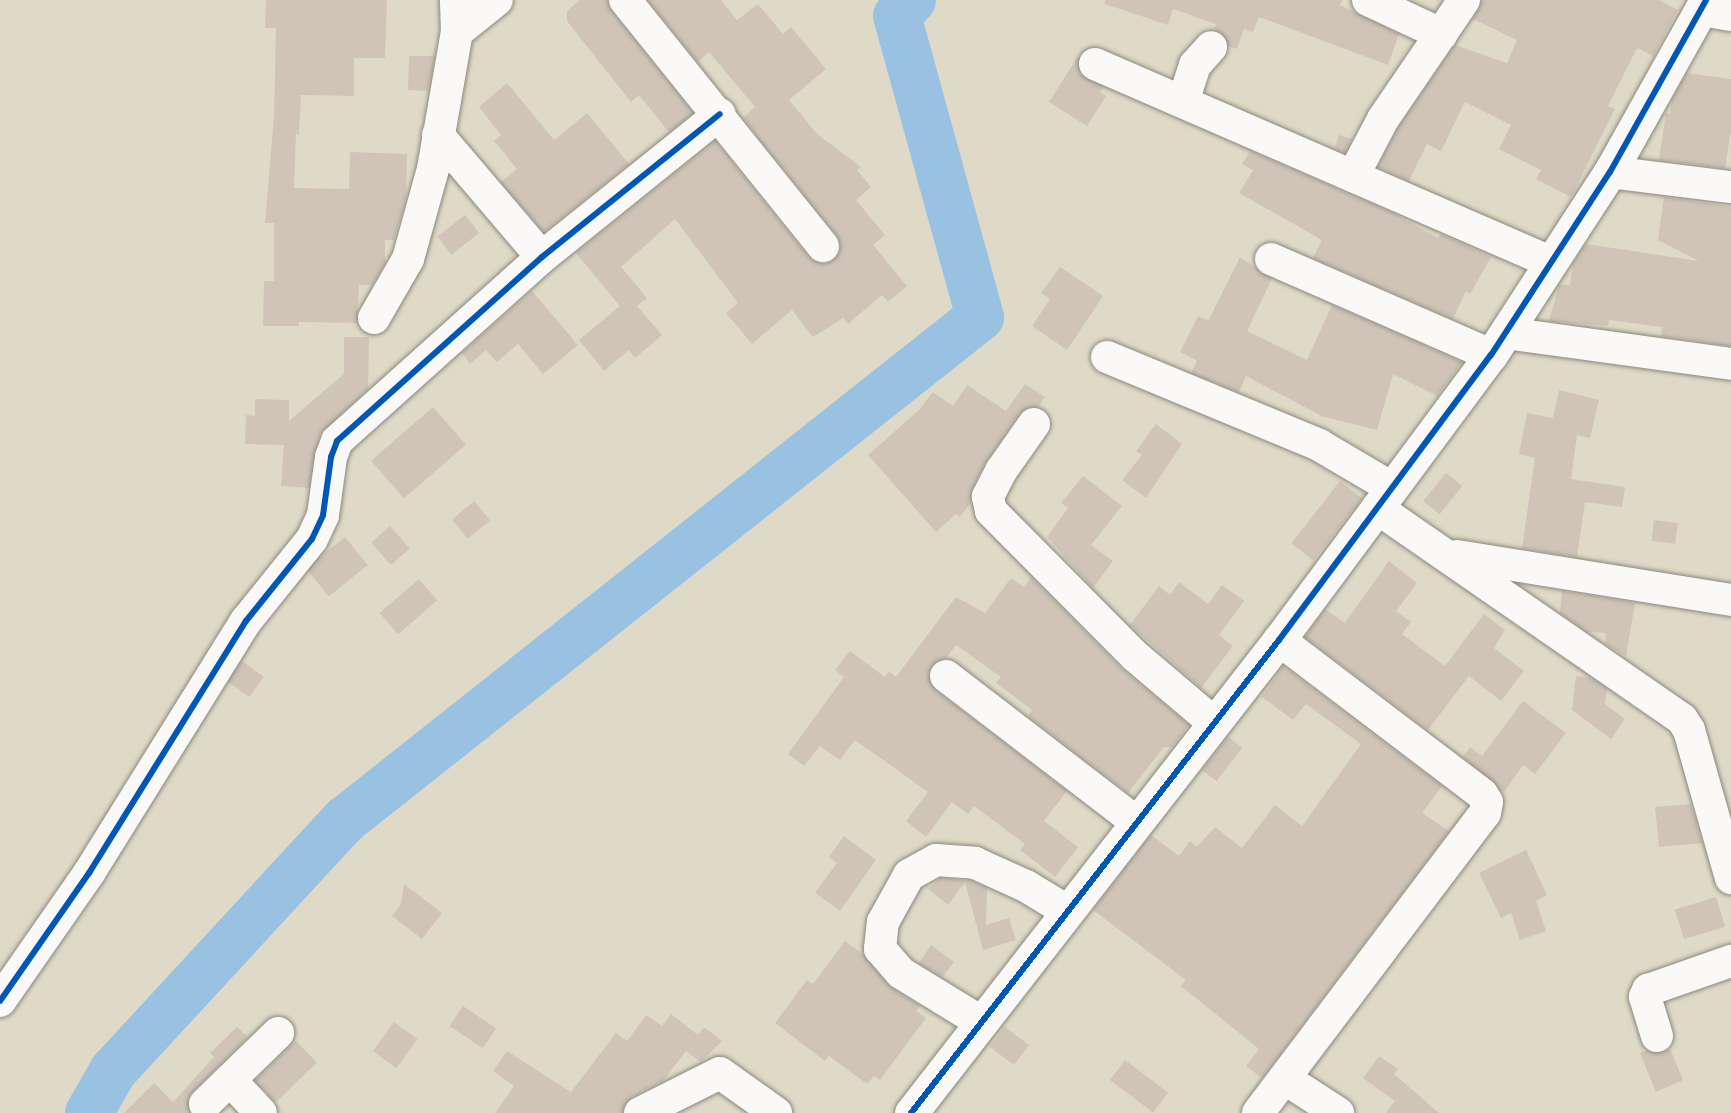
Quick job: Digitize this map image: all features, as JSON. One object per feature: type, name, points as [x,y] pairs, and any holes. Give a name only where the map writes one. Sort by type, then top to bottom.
[{"type":"street","points":[[374,318],[408,259],[438,135],[458,32],[456,0]]},
{"type":"street","points":[[458,32],[497,0]]},
{"type":"street","points":[[625,0],[720,114],[823,246]]},
{"type":"street","points":[[1368,0],[1441,34]]},
{"type":"street","points":[[1353,176],[1383,119],[1464,0]]},
{"type":"street","points":[[911,1113],[1278,640],[1498,344],[1713,8]]},
{"type":"street","points":[[1183,102],[1195,65],[1211,47]]},
{"type":"street","points":[[1095,64],[1551,262]]},
{"type":"street","points":[[0,1001],[89,873],[246,621],[312,539],[323,514],[331,457],[337,441],[542,257],[720,114]]},
{"type":"street","points":[[438,135],[542,257]]},
{"type":"street","points":[[1610,171],[1731,187]]},
{"type":"street","points":[[1271,259],[1498,344],[1731,364]]},
{"type":"street","points":[[1107,357],[1319,445],[1384,498],[1447,555],[1682,719],[1689,730],[1731,878]]},
{"type":"street","points":[[1034,424],[1001,471],[988,497],[991,511],[1135,656],[1214,723]]},
{"type":"street","points":[[1447,555],[1731,600]]},
{"type":"street","points":[[1258,1113],[1287,1080],[1485,813],[1486,802],[1482,794],[1278,640]]},
{"type":"street","points":[[946,676],[1137,822]]},
{"type":"street","points":[[981,1022],[901,973],[880,949],[883,922],[909,875],[936,860],[975,863],[1026,886],[1067,911]]},
{"type":"street","points":[[1658,1036],[1645,997],[1648,990],[1731,961]]},
{"type":"street","points":[[205,1104],[278,1034]]},
{"type":"street","points":[[640,1113],[720,1073],[776,1113]]},
{"type":"street","points":[[230,1080],[261,1113]]},
{"type":"street","points":[[1287,1080],[1338,1113]]},
{"type":"building","points":[[266,0],[387,0],[385,58],[354,58],[354,96],[301,95],[299,134],[296,134],[294,188],[349,189],[350,152],[407,154],[406,198],[394,240],[385,240],[385,263],[372,285],[359,285],[357,323],[299,322],[299,326],[263,326],[264,281],[274,281],[274,223],[265,223],[274,115],[276,28],[265,28]]},
{"type":"building","points":[[580,0],[607,0],[611,11],[693,113],[669,132],[639,95],[631,102],[567,21],[567,11]]},
{"type":"building","points":[[648,0],[721,0],[737,20],[758,4],[783,34],[791,27],[826,69],[789,100],[817,134],[861,167],[857,170],[871,187],[856,200],[885,235],[873,245],[907,286],[888,302],[882,295],[848,324],[843,318],[813,337],[792,310],[752,344],[726,313],[738,303],[675,219],[621,267],[647,298],[637,306],[662,335],[635,358],[629,350],[604,371],[579,340],[620,306],[576,253],[715,141],[809,258],[826,264],[840,252],[837,235],[743,118],[755,107],[709,52],[698,62]]},
{"type":"building","points":[[1105,0],[1342,0],[1340,5],[1399,34],[1388,65],[1259,17],[1253,32],[1244,29],[1237,49],[1228,46],[1223,34],[1214,29],[1216,24],[1173,9],[1168,25],[1105,4]]},
{"type":"building","points":[[1482,0],[1659,0],[1678,10],[1653,56],[1637,48],[1608,106],[1615,109],[1571,197],[1536,179],[1541,170],[1499,149],[1511,125],[1465,102],[1441,151],[1427,144],[1409,181],[1378,167],[1398,128],[1455,45],[1507,63],[1517,40],[1473,19]]},
{"type":"building","points":[[409,56],[435,56],[428,91],[408,90]]},
{"type":"building","points":[[1078,56],[1080,74],[1104,87],[1100,92],[1106,96],[1087,126],[1049,102]]},
{"type":"building","points":[[1687,73],[1731,79],[1731,130],[1725,168],[1659,160],[1666,113],[1670,114],[1672,100]]},
{"type":"building","points":[[507,83],[554,140],[587,113],[629,164],[544,232],[501,182],[517,169],[494,141],[501,135],[479,107]]},
{"type":"building","points":[[1339,135],[1352,139],[1345,153],[1335,148]]},
{"type":"building","points":[[1250,151],[1393,213],[1438,238],[1441,234],[1491,257],[1470,294],[1466,291],[1453,319],[1313,258],[1322,240],[1239,193],[1253,170],[1242,164]]},
{"type":"building","points":[[1664,197],[1731,207],[1731,346],[1661,336],[1662,327],[1609,320],[1608,326],[1549,321],[1559,285],[1570,285],[1573,263],[1586,244],[1699,261],[1658,240]]},
{"type":"building","points":[[465,215],[479,233],[452,255],[437,237]]},
{"type":"building","points":[[1240,257],[1272,279],[1247,331],[1307,360],[1332,305],[1462,362],[1437,396],[1393,374],[1377,430],[1322,416],[1246,376],[1239,392],[1191,373],[1197,361],[1180,352],[1198,316],[1208,321]]},
{"type":"building","points":[[1060,267],[1103,296],[1067,350],[1032,326],[1050,299],[1041,293]]},
{"type":"building","points":[[532,291],[578,345],[543,374],[518,344],[497,362],[486,350],[470,364],[462,353]]},
{"type":"building","points":[[344,337],[369,337],[368,389],[320,434],[309,488],[281,486],[284,445],[245,444],[246,415],[255,416],[255,399],[289,400],[289,421],[344,374]]},
{"type":"building","points":[[1025,384],[1045,397],[1038,407],[1027,408],[1019,414],[985,463],[972,489],[971,502],[960,517],[956,514],[936,532],[868,455],[919,410],[933,392],[953,406],[967,385],[1006,411]]},
{"type":"building","points":[[1559,390],[1599,400],[1590,438],[1577,435],[1571,479],[1625,487],[1622,507],[1585,502],[1577,557],[1522,548],[1535,458],[1519,454],[1527,413],[1553,418]]},
{"type":"building","points":[[433,407],[466,445],[404,499],[371,461]]},
{"type":"building","points":[[1156,424],[1182,444],[1146,498],[1122,480],[1142,455],[1136,451]]},
{"type":"building","points":[[1446,473],[1462,486],[1440,514],[1423,501]]},
{"type":"building","points":[[1083,476],[1122,506],[1091,545],[1113,561],[1093,588],[1047,537],[1068,508],[1061,503]]},
{"type":"building","points":[[1340,481],[1362,498],[1313,560],[1291,543]]},
{"type":"building","points":[[474,501],[490,520],[468,539],[452,520]]},
{"type":"building","points":[[1654,520],[1678,523],[1675,544],[1651,541]]},
{"type":"building","points":[[390,526],[410,549],[391,565],[371,542]]},
{"type":"building","points":[[345,537],[368,565],[329,596],[306,568]]},
{"type":"building","points":[[1389,561],[1417,583],[1396,611],[1411,622],[1402,634],[1445,666],[1484,614],[1505,630],[1494,648],[1524,671],[1501,701],[1469,676],[1428,730],[1305,637],[1325,609],[1345,623]]},
{"type":"building","points":[[1031,577],[1122,669],[1189,725],[1172,747],[1164,747],[1128,793],[1028,716],[1032,710],[996,683],[1001,677],[956,645],[946,658],[932,665],[928,674],[935,690],[1067,791],[1044,821],[1078,847],[1055,877],[1020,850],[1025,844],[974,806],[968,814],[952,802],[926,837],[906,821],[928,792],[855,740],[840,760],[820,746],[804,766],[788,754],[844,677],[835,670],[850,651],[885,677],[889,671],[896,677],[956,597],[985,613],[1011,578],[1024,587]]},
{"type":"building","points":[[419,579],[437,600],[398,634],[380,613]]},
{"type":"building","points":[[1179,582],[1208,604],[1222,585],[1244,601],[1219,635],[1233,646],[1201,688],[1130,625],[1159,586],[1170,595]]},
{"type":"building","points":[[1562,591],[1635,603],[1626,656],[1605,644],[1606,633],[1587,632],[1560,613]]},
{"type":"building","points":[[242,661],[264,677],[249,697],[227,681]]},
{"type":"building","points":[[1283,666],[1442,786],[1422,813],[1449,831],[1262,1078],[1246,1066],[1259,1049],[1181,986],[1186,980],[1093,910],[1151,835],[1179,856],[1190,841],[1197,847],[1215,827],[1242,848],[1275,805],[1302,826],[1361,744],[1306,704],[1293,720],[1262,697]]},
{"type":"building","points":[[1576,676],[1591,678],[1607,689],[1605,704],[1625,719],[1611,739],[1572,710]]},
{"type":"building","points":[[1523,701],[1566,733],[1535,774],[1523,765],[1504,792],[1463,757],[1470,747],[1482,756]]},
{"type":"building","points":[[1228,737],[1242,748],[1216,781],[1202,770]]},
{"type":"building","points":[[1691,804],[1702,843],[1659,847],[1655,807]]},
{"type":"building","points":[[844,836],[876,860],[840,911],[815,893],[837,863],[829,857]]},
{"type":"building","points":[[1526,850],[1547,895],[1536,901],[1546,931],[1520,940],[1511,913],[1501,918],[1479,873]]},
{"type":"building","points":[[940,878],[970,881],[987,888],[986,925],[1009,918],[1016,940],[983,950],[965,882],[948,905],[928,889]]},
{"type":"building","points":[[404,884],[442,913],[422,939],[392,916],[401,904]]},
{"type":"building","points":[[1716,897],[1725,927],[1684,939],[1675,910]]},
{"type":"building","points":[[845,941],[863,954],[888,985],[920,1006],[916,1011],[926,1018],[880,1080],[874,1076],[867,1084],[829,1056],[825,1061],[775,1023],[807,980],[813,984]]},
{"type":"building","points":[[931,945],[954,962],[942,977],[919,963]]},
{"type":"building","points":[[463,1006],[496,1028],[483,1048],[450,1026]]},
{"type":"building","points":[[671,1014],[698,1035],[704,1027],[722,1041],[701,1062],[686,1051],[663,1081],[631,1097],[622,1113],[495,1113],[514,1086],[493,1071],[507,1051],[571,1092],[616,1033],[627,1041],[646,1015],[662,1026]]},
{"type":"building","points":[[394,1022],[417,1039],[396,1068],[373,1051]]},
{"type":"building","points":[[237,1027],[248,1037],[192,1092],[188,1100],[190,1113],[124,1113],[154,1083],[173,1102],[214,1057],[210,1053]]},
{"type":"building","points":[[1005,1027],[1029,1045],[1014,1065],[990,1047]]},
{"type":"building","points":[[296,1041],[317,1063],[276,1102],[255,1081]]},
{"type":"building","points":[[1670,1049],[1683,1080],[1656,1092],[1640,1053],[1647,1050],[1662,1053]]},
{"type":"building","points":[[1379,1056],[1398,1069],[1394,1074],[1439,1113],[1386,1113],[1395,1101],[1363,1078]]},
{"type":"building","points":[[1125,1060],[1168,1092],[1153,1112],[1110,1080]]},
{"type":"waterway","points":[[89,1113],[113,1071],[345,820],[980,317],[897,16],[912,0]]},
{"type":"cycle path","points":[[911,1113],[1279,640],[1491,355],[1610,172],[1706,0]]},
{"type":"cycle path","points":[[0,1001],[89,873],[246,621],[312,539],[323,515],[331,457],[337,441],[542,257],[720,114]]}]
